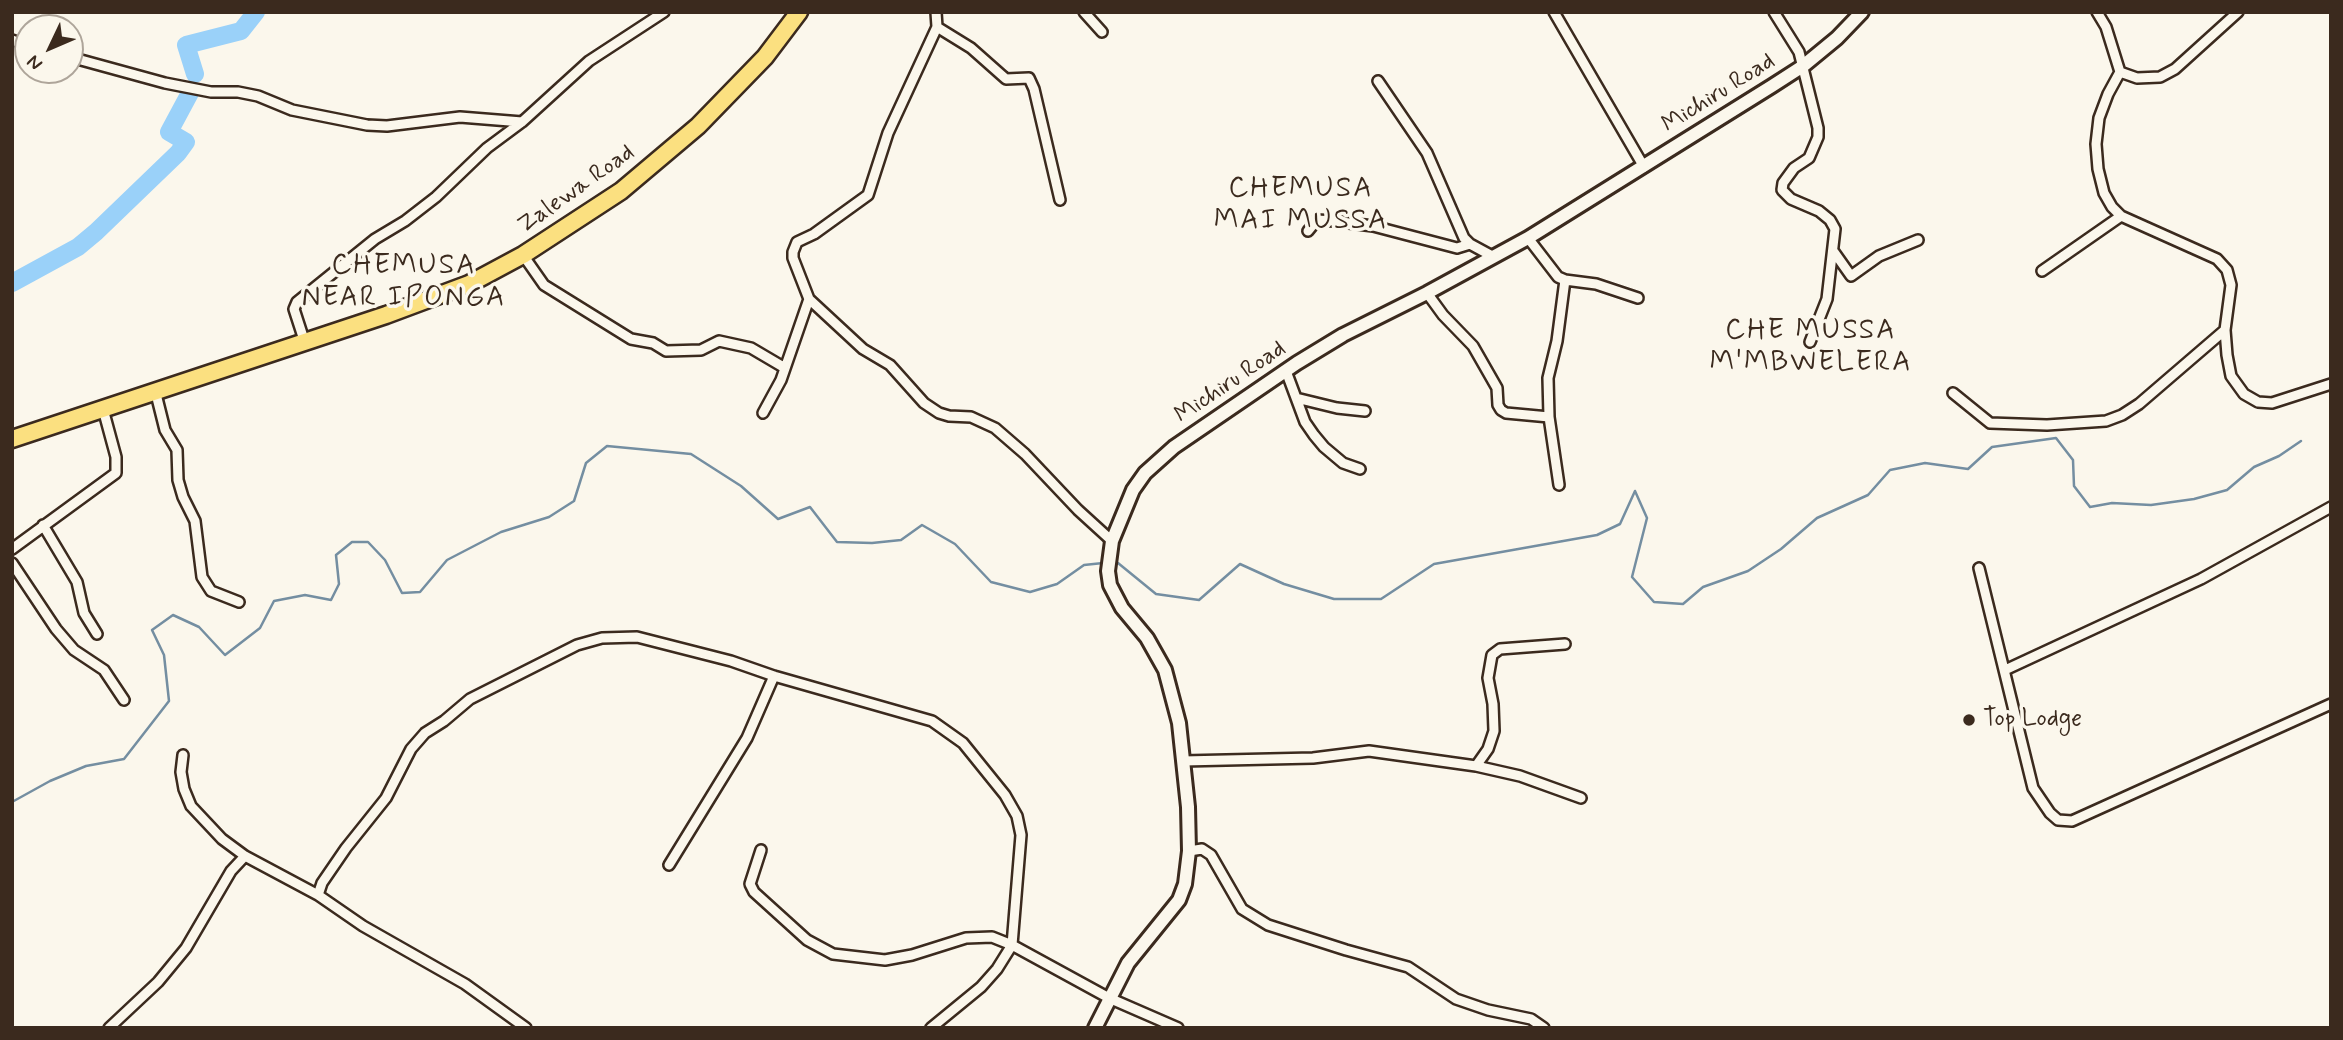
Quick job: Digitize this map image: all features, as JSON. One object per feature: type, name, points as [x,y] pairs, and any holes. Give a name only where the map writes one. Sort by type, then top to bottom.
[{"type":"highway","name":"Zalewa Road","points":[[12,439],[305,343],[468,284],[523,255],[621,191],[689,134],[765,57],[799,12]]},
{"type":"street","points":[[305,343],[294,309],[297,302],[375,239],[414,215],[487,148],[522,122],[601,52],[664,12]]},
{"type":"street","points":[[936,12],[936,27],[888,132],[868,195],[814,234],[797,242],[793,258],[809,299],[863,349],[890,365],[932,408],[949,416],[978,419],[995,428],[1025,454],[1078,510],[1112,541]]},
{"type":"street","points":[[1084,12],[1102,32]]},
{"type":"street","points":[[1554,12],[1644,167]]},
{"type":"street","points":[[1774,12],[1797,47],[1818,128],[1818,138],[1809,158],[1794,168],[1781,188],[1791,199],[1819,211],[1830,220],[1835,229],[1827,299],[1810,342]]},
{"type":"street","name":"Michiru Road","points":[[1096,1028],[1128,963],[1179,900],[1185,884],[1189,850],[1188,807],[1179,723],[1166,670],[1147,638],[1122,608],[1110,585],[1108,571],[1112,541],[1133,490],[1145,473],[1160,458],[1224,411],[1343,335],[1528,238],[1803,66],[1837,38],[1861,12]]},
{"type":"street","points":[[2098,12],[2106,27],[2120,72],[2108,93],[2099,118],[2096,144],[2104,193],[2121,216],[2217,259],[2227,270],[2231,285],[2225,330],[2231,376],[2244,394],[2258,402],[2272,402],[2331,384]]},
{"type":"street","points":[[2120,72],[2137,78],[2160,77],[2184,61],[2238,12]]},
{"type":"street","points":[[936,27],[971,48],[1006,79],[1029,78],[1034,89],[1060,200]]},
{"type":"street","points":[[84,61],[165,83],[211,92],[238,92],[258,96],[282,107],[367,125],[387,126],[460,117],[522,122]]},
{"type":"street","points":[[1378,81],[1427,153],[1464,238],[1494,257]]},
{"type":"street","points":[[2042,271],[2121,216]]},
{"type":"street","points":[[1308,231],[1317,220],[1333,221],[1405,233],[1457,248],[1470,244]]},
{"type":"street","points":[[1528,238],[1554,271],[1565,280],[1596,284],[1638,298]]},
{"type":"street","points":[[1833,252],[1851,276],[1879,256],[1918,240]]},
{"type":"street","points":[[523,255],[544,285],[631,339],[653,343],[666,351],[701,350],[719,341],[751,348],[785,368]]},
{"type":"street","points":[[1559,485],[1549,416],[1548,378],[1557,341],[1565,280]]},
{"type":"street","points":[[1427,293],[1443,315],[1473,346],[1497,388],[1501,410],[1506,413],[1549,416]]},
{"type":"street","points":[[763,412],[785,368],[809,299]]},
{"type":"street","points":[[1953,393],[1990,423],[2047,425],[2106,421],[2122,415],[2138,404],[2225,330]]},
{"type":"street","points":[[1286,371],[1305,422],[1324,447],[1350,467],[1360,469]]},
{"type":"street","points":[[155,390],[165,430],[177,450],[178,480],[183,497],[195,521],[202,577],[211,591],[239,602]]},
{"type":"street","points":[[1296,398],[1337,408],[1365,411]]},
{"type":"street","points":[[12,549],[116,473],[116,457],[103,409]]},
{"type":"street","points":[[2005,670],[2201,579],[2331,507]]},
{"type":"street","points":[[43,526],[77,582],[84,613],[97,634]]},
{"type":"street","points":[[12,563],[56,629],[74,650],[104,670],[124,700]]},
{"type":"street","points":[[1979,568],[2033,788],[2050,813],[2063,822],[2073,821],[2331,704]]},
{"type":"street","points":[[318,895],[322,883],[340,856],[386,798],[416,741],[470,699],[577,645],[602,638],[637,637],[731,661],[774,676],[924,718],[963,743],[1009,802],[1017,816],[1021,835],[1012,945],[997,969],[981,987],[931,1028]]},
{"type":"street","points":[[1476,766],[1488,749],[1494,732],[1489,678],[1492,655],[1500,649],[1565,644]]},
{"type":"street","points":[[669,865],[747,738],[774,676]]},
{"type":"street","points":[[1183,761],[1313,758],[1369,751],[1476,766],[1520,776],[1581,798]]},
{"type":"street","points":[[183,755],[181,772],[191,806],[222,839],[245,856],[318,895],[363,926],[465,984],[526,1028]]},
{"type":"street","points":[[1189,850],[1202,849],[1211,855],[1242,908],[1268,925],[1408,967],[1456,999],[1488,1010],[1531,1019],[1544,1028]]},
{"type":"street","points":[[761,850],[750,884],[754,892],[807,940],[833,954],[885,960],[912,955],[966,938],[992,937],[1012,945],[1109,998],[1178,1028]]},
{"type":"street","points":[[109,1028],[158,982],[186,948],[231,872],[245,856]]},
{"type":"waterway","points":[[195,74],[186,45],[241,31],[256,12]]},
{"type":"waterway","points":[[12,283],[78,247],[178,153],[186,142],[169,132],[191,91]]},
{"type":"waterway","points":[[1113,563],[1118,563],[1156,594],[1199,600],[1240,564],[1284,584],[1334,599],[1381,599],[1434,564],[1597,535],[1620,524],[1635,491],[1647,518],[1632,577],[1654,602],[1683,604],[1703,587],[1748,571],[1781,549],[1817,518],[1868,495],[1890,470],[1925,463],[1968,469],[1992,447],[2056,438],[2073,460],[2074,486],[2090,507],[2112,503],[2151,505],[2194,499],[2227,490],[2254,467],[2279,456],[2301,441]]},
{"type":"waterway","points":[[12,802],[50,781],[86,766],[124,759],[169,701],[164,655],[152,630],[173,615],[199,627],[225,655],[260,628],[274,601],[305,595],[331,600],[339,584],[336,555],[352,542],[368,542],[385,560],[402,593],[420,592],[447,560],[501,532],[549,517],[574,501],[586,463],[607,446],[691,454],[741,486],[778,519],[810,507],[837,542],[901,540],[922,525],[955,544],[991,582],[1030,592],[1057,584],[1084,565],[1103,563]]},
{"type":"place","name":"Top Lodge","points":[[1969,720]]},
{"type":"district","name":"CHEMUSA MAI MUSSA","points":[[1301,206]]},
{"type":"district","name":"CHEMUSA NEAR IPONGA","points":[[404,283]]},
{"type":"district","name":"CHE MUSSA M'MBWELERA","points":[[1811,348]]}]
